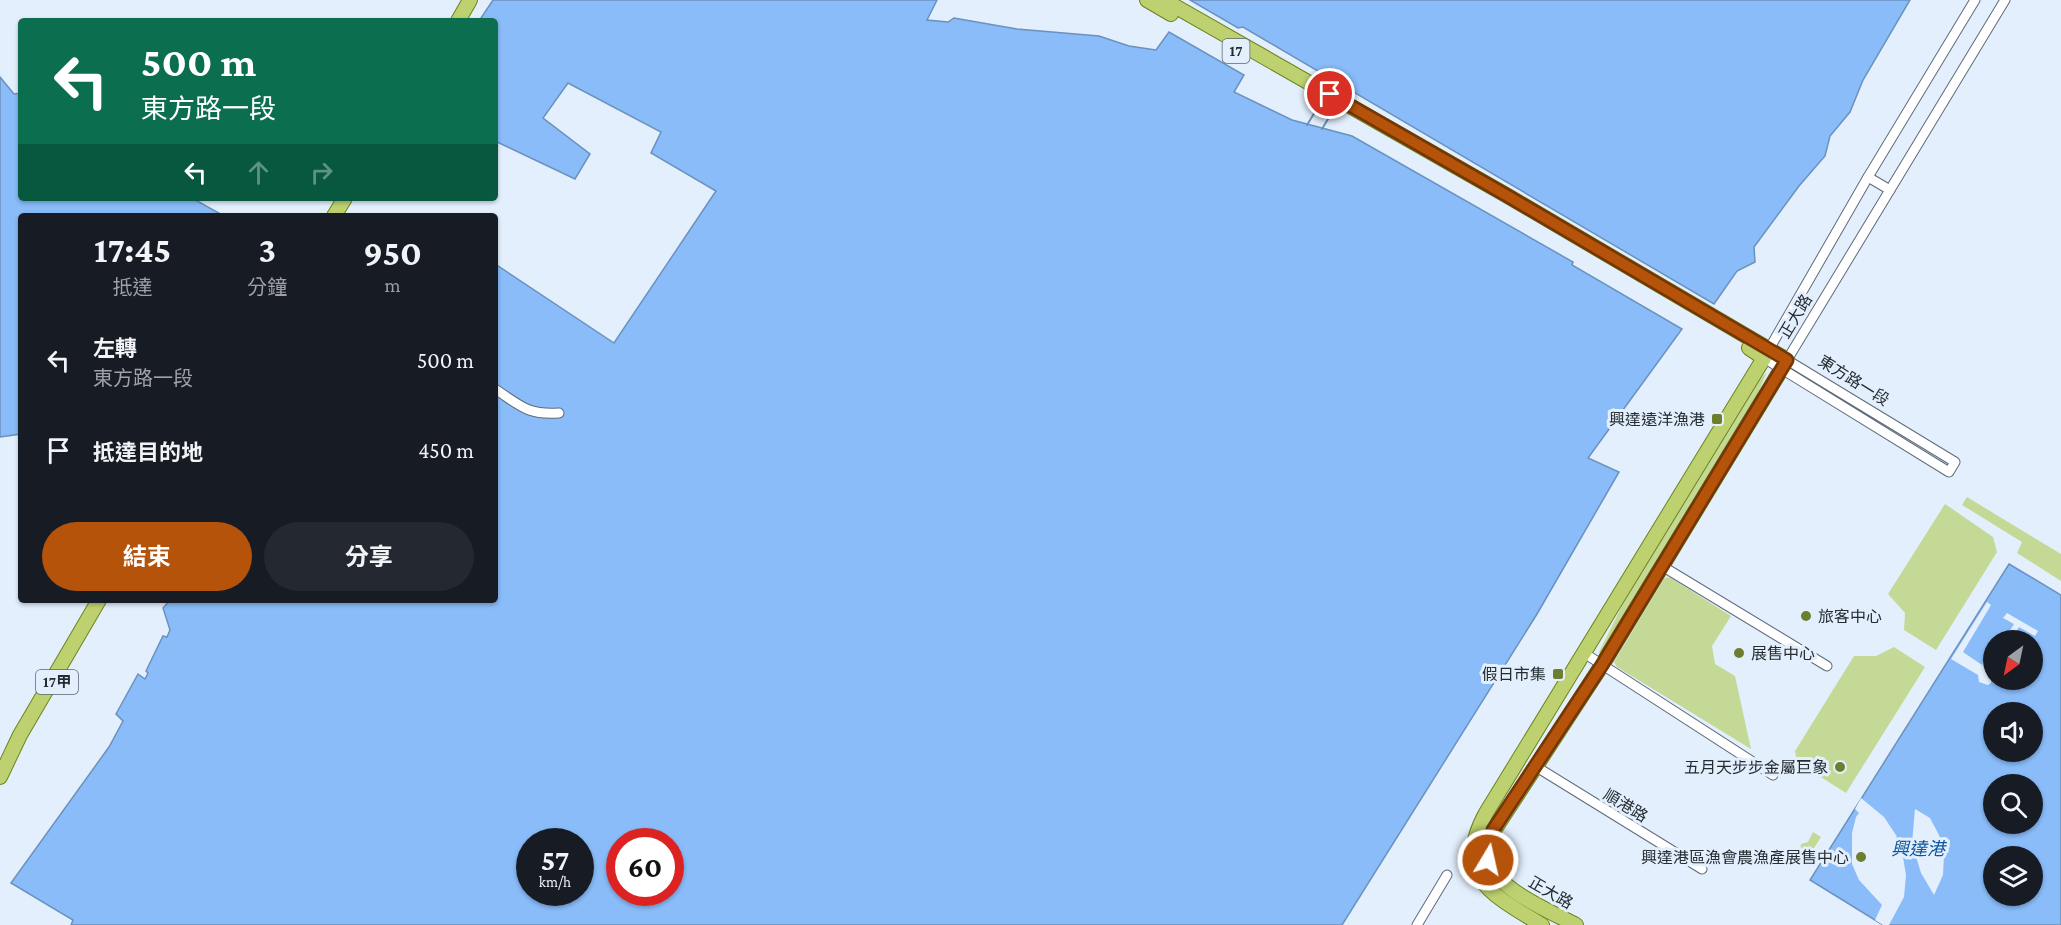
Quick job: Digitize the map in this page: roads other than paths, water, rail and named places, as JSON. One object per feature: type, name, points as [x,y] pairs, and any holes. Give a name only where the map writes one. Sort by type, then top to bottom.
[{"type":"main road","points":[[453,18],[464,0]]},
{"type":"main road","points":[[460,18],[470,0]]},
{"type":"main road","name":"17","points":[[1147,0],[1328,98]]},
{"type":"main road","name":"17","points":[[1164,0],[1328,98]]},
{"type":"main road","name":"東方路一段","points":[[1328,98],[1784,365]]},
{"type":"main road","name":"正大路","points":[[1542,925],[1495,896],[1484,884],[1476,869],[1473,855],[1474,840],[1486,813],[1766,354]]},
{"type":"main road","name":"正大路","points":[[1576,925],[1504,884],[1494,873],[1488,860],[1487,848],[1493,830],[1602,665],[1784,365]]},
{"type":"main road","name":"17甲","points":[[8,764],[20,735],[97,603]]},
{"type":"main road","name":"17甲","points":[[0,777],[26,740],[63,672],[105,603]]},
{"type":"street","name":"正大路","points":[[1766,354],[1868,177],[1976,0]]},
{"type":"street","name":"正大路","points":[[1784,365],[2005,0]]},
{"type":"street","points":[[1868,177],[1890,190]]},
{"type":"street","name":"東方路一段","points":[[1784,365],[1955,462],[1949,472],[1784,365]]},
{"type":"street","points":[[498,391],[530,411],[543,414],[559,413]]},
{"type":"street","points":[[1662,566],[1827,666]]},
{"type":"street","points":[[1584,653],[1773,775]]},
{"type":"street","name":"順港路","points":[[1535,766],[1702,869]]},
{"type":"street","points":[[1417,925],[1447,875]]},
{"type":"water","points":[[493,0],[937,0],[927,20],[948,22],[954,18],[1017,29],[1099,36],[1129,46],[1156,50],[1169,32],[1244,75],[1234,92],[1292,120],[1352,136],[1573,262],[1572,265],[1682,329],[1588,458],[1619,472],[1537,614],[1342,925],[71,925],[73,920],[11,883],[109,747],[123,721],[116,714],[138,674],[145,679],[148,673],[146,671],[163,636],[167,637],[170,630],[163,608],[167,603],[498,603],[498,266],[614,343],[716,191],[651,153],[661,132],[568,83],[543,118],[590,154],[575,179],[498,142],[498,18],[481,18]]},
{"type":"water","points":[[1190,0],[1910,0],[1863,80],[1850,112],[1830,136],[1825,156],[1799,186],[1754,247],[1755,262],[1737,271],[1714,304],[1243,27],[1238,28]]},
{"type":"water","points":[[0,77],[14,94],[18,93],[18,201],[197,201],[219,213],[18,213],[18,434],[0,437]]},
{"type":"water","name":"興達港","points":[[2009,564],[2061,595],[2061,925],[1883,925],[1810,880]]},
{"type":"waterway","points":[[1330,86],[1334,78]]},
{"type":"waterway","points":[[1342,94],[1347,86]]},
{"type":"waterway","points":[[1307,125],[1318,107]]},
{"type":"waterway","points":[[1322,129],[1331,114]]},
{"type":"place","name":"興達遠洋漁港","points":[[1717,419]]},
{"type":"place","name":"旅客中心","points":[[1806,616]]},
{"type":"place","name":"展售中心","points":[[1739,653]]},
{"type":"place","name":"假日市集","points":[[1558,674]]},
{"type":"place","name":"五月天步步金屬巨象","points":[[1840,767]]},
{"type":"place","name":"興達港區漁會農漁產展售中心","points":[[1861,857]]}]
